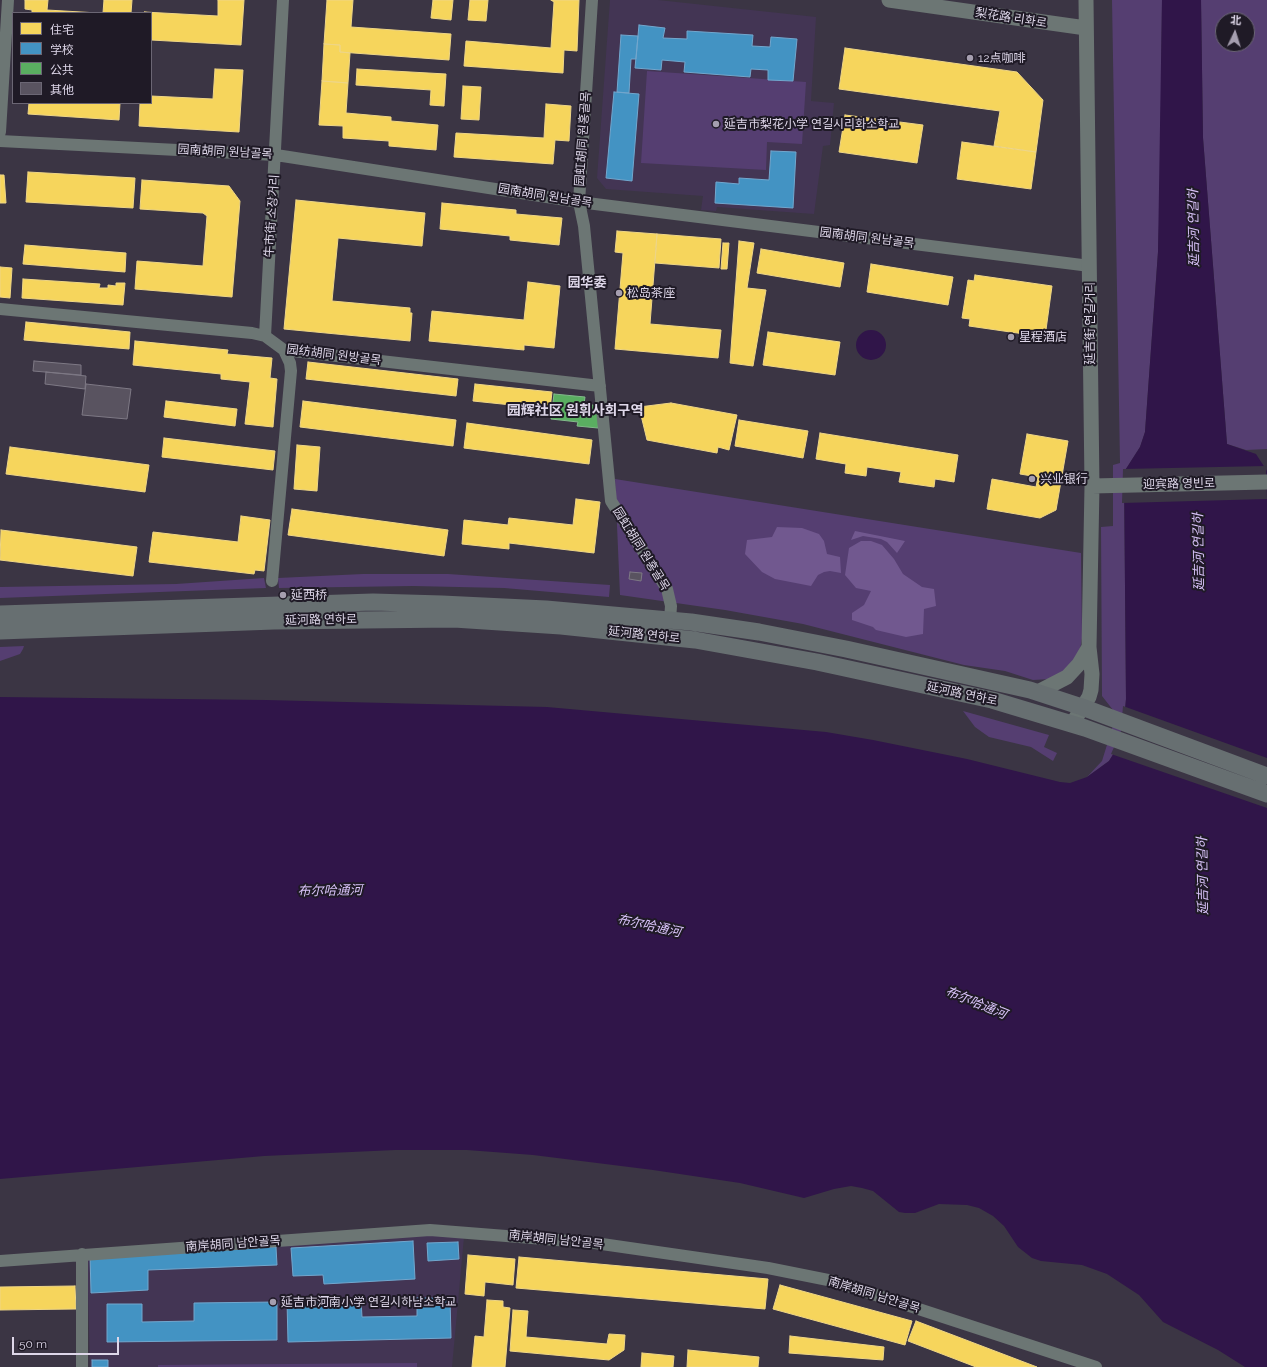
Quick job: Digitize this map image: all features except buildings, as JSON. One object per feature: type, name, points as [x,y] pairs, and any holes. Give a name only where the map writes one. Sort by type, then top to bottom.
[{"type":"main road","name":"延河路 연하로","points":[[0,614],[373,602],[546,609],[670,620],[759,632],[846,649],[1038,692],[1267,776]]},
{"type":"main road","name":"延河路 연하로","points":[[0,631],[201,623],[454,619],[561,626],[695,640],[764,651],[992,700],[1079,726],[1267,794]]},
{"type":"street","points":[[0,132],[8,0]]},
{"type":"street","name":"牛市街 소장거리","points":[[264,336],[276,155],[283,0]]},
{"type":"street","name":"园虹胡同 원홍골목","points":[[592,0],[579,202],[584,226],[611,501],[667,589],[671,606],[670,620]]},
{"type":"street","name":"梨花路 리화로","points":[[889,0],[952,4],[1086,28]]},
{"type":"street","name":"延吉街 연길거리","points":[[1079,726],[1087,709],[1091,690],[1092,662],[1089,647],[1098,486],[1090,266],[1086,0]]},
{"type":"street","name":"园南胡同 원남골목","points":[[0,141],[276,155],[579,202],[1090,266]]},
{"type":"street","name":"园纺胡同 원방골목","points":[[0,309],[160,323],[252,333],[264,336],[284,350],[600,386]]},
{"type":"street","points":[[272,582],[291,371],[290,363],[284,350]]},
{"type":"street","name":"迎宾路 영빈로","points":[[1098,486],[1267,482]]},
{"type":"street","name":"延吉街 연길거리","points":[[1038,692],[1067,677],[1080,664],[1089,647]]},
{"type":"street","name":"南岸胡同 남안골목","points":[[0,1261],[430,1230],[490,1233],[595,1243],[768,1268],[833,1281],[1096,1367]]},
{"type":"street","points":[[82,1254],[82,1367]]},
{"type":"shaded area","name":"延吉市梨花小学 연길시리화소학교","points":[[610,0],[658,0],[816,17],[811,101],[834,103],[830,145],[823,146],[814,214],[717,207],[716,211],[701,210],[703,196],[606,189],[597,178]]},
{"type":"shaded area","points":[[1112,0],[1162,0],[1160,200],[1158,252],[1145,432],[1140,447],[1124,472],[1126,699],[1123,732],[1117,748],[1109,761],[1087,777],[1102,761],[1114,722],[1113,710],[1102,696],[1101,527],[1113,526],[1113,465],[1120,463]]},
{"type":"shaded area","points":[[1201,0],[1267,0],[1267,449],[1246,450],[1227,444],[1203,138]]},
{"type":"shaded area","points":[[647,71],[806,82],[802,144],[767,142],[766,170],[641,163]]},
{"type":"shaded area","points":[[615,479],[1081,553],[1082,638],[1080,650],[1068,669],[1050,679],[1033,680],[1005,671],[964,665],[803,624],[725,610],[620,595]]},
{"type":"shaded area","points":[[777,527],[802,528],[819,534],[824,541],[827,554],[840,557],[841,573],[830,571],[824,572],[818,575],[811,586],[775,579],[762,572],[745,554],[747,540],[772,537]]},
{"type":"shaded area","points":[[855,531],[905,541],[897,553],[887,542],[881,539],[863,536],[851,540]]},
{"type":"shaded area","points":[[861,541],[871,541],[882,545],[894,559],[903,574],[922,587],[934,589],[936,606],[924,609],[923,634],[906,637],[876,630],[873,627],[852,620],[852,613],[864,605],[871,591],[856,588],[845,575],[849,548]]},
{"type":"shaded area","points":[[363,574],[448,574],[610,585],[609,597],[504,588],[413,586],[279,588],[278,578]]},
{"type":"shaded area","points":[[264,578],[266,588],[0,598],[0,587],[176,584]]},
{"type":"shaded area","points":[[24,646],[20,654],[0,661],[0,647]]},
{"type":"shaded area","points":[[963,711],[1049,735],[1044,747],[1057,753],[1053,761],[1031,747],[989,737],[975,727]]},
{"type":"shaded area","name":"延吉市河南小学 연길시하남소학교","points":[[424,1235],[464,1237],[452,1367],[90,1367],[87,1254]]},
{"type":"shaded area","points":[[417,1363],[417,1367],[158,1367],[158,1365]]},
{"type":"water","points":[[1162,0],[1201,0],[1203,138],[1227,444],[1256,454],[1267,471],[1267,1367],[1245,1367],[1218,1350],[1163,1322],[1139,1295],[1107,1274],[1082,1265],[1041,1261],[1032,1258],[1018,1247],[1004,1226],[993,1216],[979,1208],[967,1205],[939,1204],[915,1213],[899,1212],[873,1191],[851,1186],[834,1189],[804,1198],[740,1183],[653,1170],[533,1155],[467,1150],[395,1150],[264,1156],[0,1179],[0,697],[266,700],[547,707],[826,732],[967,759],[1060,782],[1070,783],[1087,777],[1109,761],[1117,748],[1123,732],[1126,699],[1124,472],[1140,447],[1145,432],[1158,252]]},
{"type":"water","points":[[871,330],[877,331],[885,339],[885,351],[877,359],[871,360],[865,359],[857,351],[856,345],[857,339],[865,331]]},
{"type":"pier","points":[[1266,466],[1267,499],[1122,503],[1123,469]]},
{"type":"pier","points":[[1123,706],[1267,758],[1267,808],[1111,754],[1121,731]]},
{"type":"place","name":"12点咖啡","points":[[970,58]]},
{"type":"place","name":"延吉市梨花小学 연길시리화소학교","points":[[716,124]]},
{"type":"place","name":"松岛茶座","points":[[619,293]]},
{"type":"place","name":"星程酒店","points":[[1011,337]]},
{"type":"place","name":"兴业银行","points":[[1032,479]]},
{"type":"place","name":"延西桥","points":[[283,595]]},
{"type":"place","name":"延吉市河南小学 연길시하남소학교","points":[[273,1302]]},
{"type":"district","name":"园华委","points":[[587,283]]},
{"type":"district","name":"园辉社区 원휘사회구역","points":[[575,411]]},
{"type":"water label","name":"延吉河 연길하","points":[[1194,228]]},
{"type":"water label","name":"延吉河 연길하","points":[[1199,552]]},
{"type":"water label","name":"延吉河 연길하","points":[[1203,876]]},
{"type":"water label","name":"布尔哈通河","points":[[330,891]]},
{"type":"water label","name":"布尔哈通河","points":[[649,926]]},
{"type":"water label","name":"布尔哈通河","points":[[976,1003]]}]
